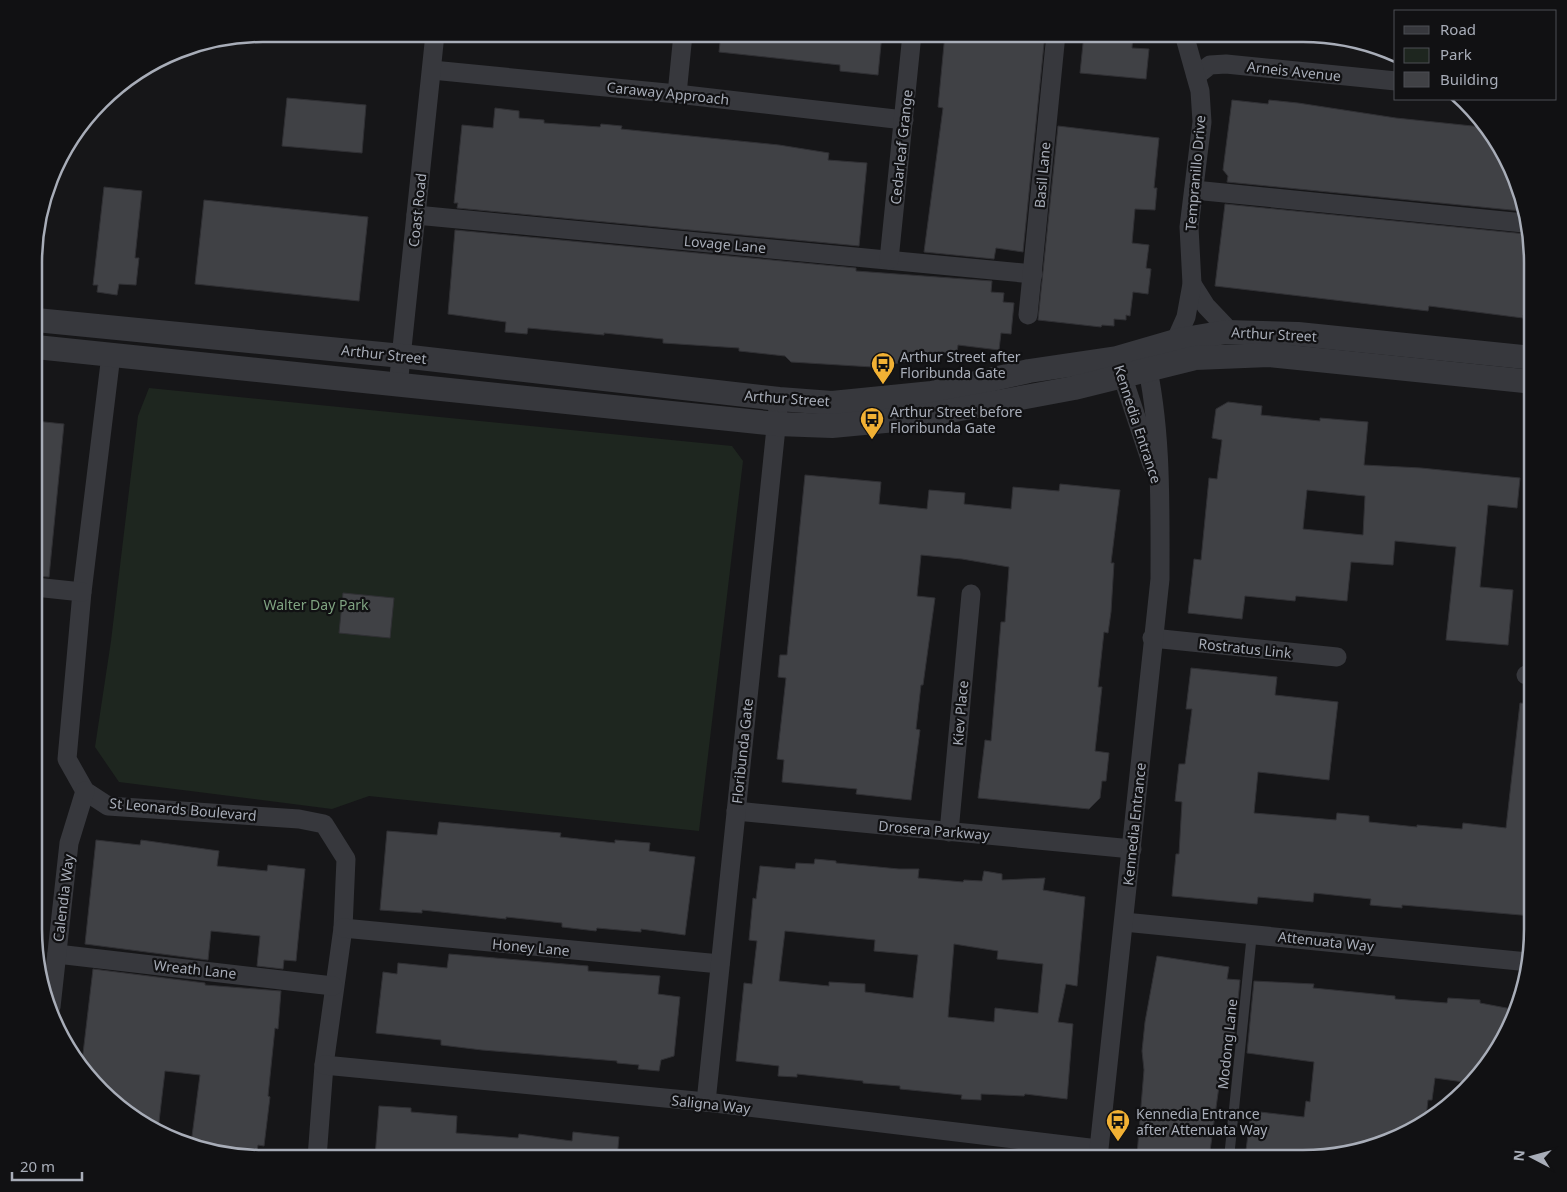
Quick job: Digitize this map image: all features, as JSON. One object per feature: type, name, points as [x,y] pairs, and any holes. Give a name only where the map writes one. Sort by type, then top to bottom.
[{"type":"street","name":"Coast Road","points":[[398,386],[435,42]]},
{"type":"street","points":[[677,94],[682,42]]},
{"type":"street","name":"Cedarleaf Grange","points":[[889,260],[911,42]]},
{"type":"street","name":"Basil Lane","points":[[1028,315],[1055,42]]},
{"type":"street","name":"Tempranillo Drive","points":[[1179,340],[1178,335],[1186,317],[1192,284],[1189,227],[1202,122],[1200,92],[1186,42]]},
{"type":"street","name":"Arneis Avenue","points":[[1196,76],[1210,65],[1226,64],[1394,81]]},
{"type":"street","name":"Caraway Approach","points":[[432,70],[677,94],[904,120]]},
{"type":"street","points":[[1194,190],[1520,223]]},
{"type":"street","name":"Lovage Lane","points":[[416,214],[1033,274]]},
{"type":"street","name":"Tempranillo Drive","points":[[1192,284],[1206,306],[1225,326],[1226,332]]},
{"type":"street","name":"Arthur Street","points":[[42,321],[402,356],[779,399],[832,403],[932,393],[1037,370],[1119,368]]},
{"type":"street","name":"Arthur Street","points":[[1146,361],[1179,340],[1226,332],[1298,334],[1524,357]]},
{"type":"street","name":"Arthur Street","points":[[42,349],[777,424],[832,426],[906,419],[1146,361],[1269,354],[1524,381]]},
{"type":"street","name":"St Leonards Boulevard","points":[[111,356],[82,592],[67,759],[85,791],[108,806],[299,818],[324,824],[346,859],[343,928],[324,1065],[317,1150]]},
{"type":"street","name":"Kennedia Entrance","points":[[1098,1150],[1132,849],[1152,638],[1160,579],[1160,490],[1155,409],[1146,361]]},
{"type":"street","name":"Kennedia Entrance","points":[[1119,368],[1160,490]]},
{"type":"street","name":"Floribunda Gate","points":[[706,1102],[779,399]]},
{"type":"street","points":[[42,588],[82,592]]},
{"type":"street","name":"Kiev Place","points":[[949,832],[970,594]]},
{"type":"street","name":"Rostratus Link","points":[[1152,638],[1338,657]]},
{"type":"street","name":"Calendia Way","points":[[52,994],[70,843],[85,791]]},
{"type":"street","name":"Drosera Parkway","points":[[736,811],[1132,849]]},
{"type":"street","name":"Attenuata Way","points":[[1124,922],[1252,933],[1522,961]]},
{"type":"street","name":"Honey Lane","points":[[343,928],[720,964]]},
{"type":"street","name":"Wreath Lane","points":[[57,954],[334,986]]},
{"type":"street","name":"Saligna Way","points":[[324,1065],[706,1102],[1068,1150]]},
{"type":"lane","name":"Modong Lane","points":[[1229,1150],[1252,933]]},
{"type":"green space","name":"Walter Day Park","points":[[149,388],[732,446],[743,461],[699,831],[369,796],[332,809],[119,782],[95,747],[111,641],[138,416]]},
{"type":"building","points":[[720,42],[881,42],[878,75],[840,71],[840,65],[719,52]]},
{"type":"building","points":[[944,42],[1044,42],[1023,252],[996,248],[994,259],[924,252],[943,108],[938,107]]},
{"type":"building","points":[[1083,42],[1132,42],[1132,48],[1149,49],[1146,79],[1080,73]]},
{"type":"building","points":[[287,98],[366,105],[362,153],[282,146]]},
{"type":"building","points":[[1232,100],[1268,104],[1269,100],[1298,103],[1396,118],[1477,126],[1502,166],[1518,211],[1227,182],[1228,176],[1223,170]]},
{"type":"building","points":[[495,108],[519,111],[519,118],[544,120],[544,123],[600,127],[601,124],[622,126],[621,129],[779,145],[829,153],[828,160],[867,163],[859,246],[457,208],[458,203],[454,203],[462,125],[493,128]]},
{"type":"building","points":[[1058,126],[1159,138],[1154,188],[1157,188],[1155,210],[1135,209],[1132,243],[1149,245],[1146,268],[1151,269],[1148,294],[1133,292],[1130,316],[1126,315],[1126,320],[1114,319],[1114,326],[1102,325],[1101,327],[1038,320]]},
{"type":"building","points":[[104,187],[142,191],[135,258],[139,258],[136,285],[119,284],[117,295],[97,292],[98,285],[93,285]]},
{"type":"building","points":[[204,200],[368,217],[359,301],[195,284]]},
{"type":"building","points":[[1225,204],[1523,235],[1523,318],[1429,306],[1428,311],[1215,286]]},
{"type":"building","points":[[455,230],[856,268],[856,271],[992,281],[991,292],[1004,293],[1003,302],[1014,303],[1011,334],[1001,333],[999,350],[958,345],[957,353],[937,352],[936,358],[914,356],[913,360],[889,365],[889,368],[791,362],[785,356],[739,351],[739,348],[663,343],[663,339],[604,333],[604,335],[528,328],[527,334],[505,332],[506,322],[448,314]]},
{"type":"building","points":[[1228,402],[1262,406],[1261,415],[1320,421],[1320,418],[1368,422],[1364,465],[1421,468],[1520,478],[1517,508],[1488,505],[1480,587],[1513,590],[1508,645],[1446,640],[1456,547],[1395,541],[1393,565],[1351,562],[1347,601],[1296,596],[1295,601],[1245,596],[1242,619],[1188,613],[1194,559],[1201,560],[1209,478],[1217,479],[1222,440],[1212,438],[1216,409]],"holes":[[[1307,490],[1365,496],[1363,535],[1303,529]]]},
{"type":"building","points":[[42,422],[64,424],[49,577],[42,576]]},
{"type":"building","points":[[805,475],[881,482],[879,504],[927,509],[929,490],[965,493],[964,504],[1011,509],[1013,487],[1059,491],[1060,484],[1120,490],[1111,563],[1114,563],[1111,612],[1108,633],[1104,632],[1098,687],[1102,687],[1095,751],[1109,753],[1106,781],[1102,781],[1100,798],[1089,809],[978,798],[985,740],[991,741],[1001,622],[1005,622],[1009,567],[962,559],[921,555],[917,596],[935,598],[923,685],[921,685],[916,729],[920,730],[911,800],[856,794],[857,789],[782,782],[784,760],[777,759],[786,678],[778,677],[780,655],[787,655]]},
{"type":"building","points":[[343,593],[394,598],[390,638],[339,633]]},
{"type":"building","points":[[1191,668],[1277,677],[1275,695],[1338,702],[1329,780],[1258,772],[1254,813],[1336,820],[1337,813],[1369,816],[1369,822],[1462,829],[1463,823],[1506,828],[1520,703],[1524,703],[1524,915],[1402,905],[1402,908],[1370,905],[1371,899],[1314,893],[1313,902],[1258,897],[1257,904],[1172,896],[1176,854],[1179,854],[1182,802],[1175,801],[1179,764],[1185,764],[1192,709],[1186,709]]},
{"type":"building","points":[[439,822],[561,833],[560,837],[615,843],[615,840],[650,843],[649,851],[695,857],[685,935],[641,929],[641,932],[597,928],[596,931],[562,927],[562,923],[422,910],[422,913],[380,910],[387,831],[437,835]]},
{"type":"building","points":[[96,840],[140,845],[141,840],[219,851],[217,866],[267,871],[268,865],[305,869],[296,961],[284,960],[283,969],[257,966],[260,936],[211,931],[208,960],[85,944]]},
{"type":"building","points":[[815,859],[836,861],[836,863],[919,869],[918,878],[963,882],[964,880],[982,881],[984,871],[1002,874],[1002,880],[1045,878],[1043,890],[1085,897],[1077,986],[1066,984],[1058,1022],[1073,1024],[1067,1099],[1025,1094],[1024,1096],[981,1094],[981,1100],[961,1099],[962,1095],[900,1089],[900,1086],[863,1083],[863,1081],[797,1074],[797,1077],[778,1076],[779,1066],[736,1061],[744,983],[752,984],[757,941],[749,940],[753,898],[756,899],[760,866],[795,869],[796,863],[814,864]],"holes":[[[785,931],[875,940],[874,951],[918,955],[913,998],[865,992],[865,984],[829,982],[829,986],[779,981]],[[954,944],[998,951],[997,959],[1043,964],[1038,1013],[995,1008],[994,1022],[948,1017]]]},
{"type":"building","points":[[449,954],[588,966],[588,971],[660,976],[658,994],[680,997],[674,1056],[661,1060],[659,1071],[638,1069],[639,1065],[617,1063],[617,1061],[482,1050],[441,1045],[441,1040],[376,1033],[383,972],[397,974],[398,963],[447,968]]},
{"type":"building","points":[[1157,956],[1229,967],[1227,979],[1240,980],[1233,1051],[1224,1050],[1210,1150],[1137,1150],[1144,1070],[1142,1051],[1145,1022]]},
{"type":"building","points":[[93,969],[205,983],[205,985],[281,991],[278,1029],[275,1028],[264,1146],[258,1145],[257,1150],[235,1148],[192,1138],[200,1075],[165,1071],[159,1123],[118,1095],[97,1074],[83,1055]]},
{"type":"building","points":[[1254,981],[1314,984],[1313,988],[1395,996],[1395,999],[1447,1003],[1448,998],[1480,1000],[1480,1003],[1510,1009],[1495,1039],[1479,1063],[1463,1082],[1435,1078],[1432,1100],[1428,1100],[1427,1112],[1388,1133],[1332,1148],[1246,1150],[1251,1111],[1304,1117],[1306,1101],[1310,1102],[1314,1062],[1247,1053]]},
{"type":"building","points":[[379,1106],[411,1108],[411,1112],[457,1116],[456,1133],[518,1138],[519,1134],[572,1141],[573,1132],[619,1137],[618,1150],[376,1150]]},
{"type":"place","name":"Arthur Street after Floribunda Gate","points":[[883,385]]},
{"type":"place","name":"Arthur Street before Floribunda Gate","points":[[872,440]]},
{"type":"place","name":"Kennedia Entrance after Attenuata Way","points":[[1118,1142]]}]
